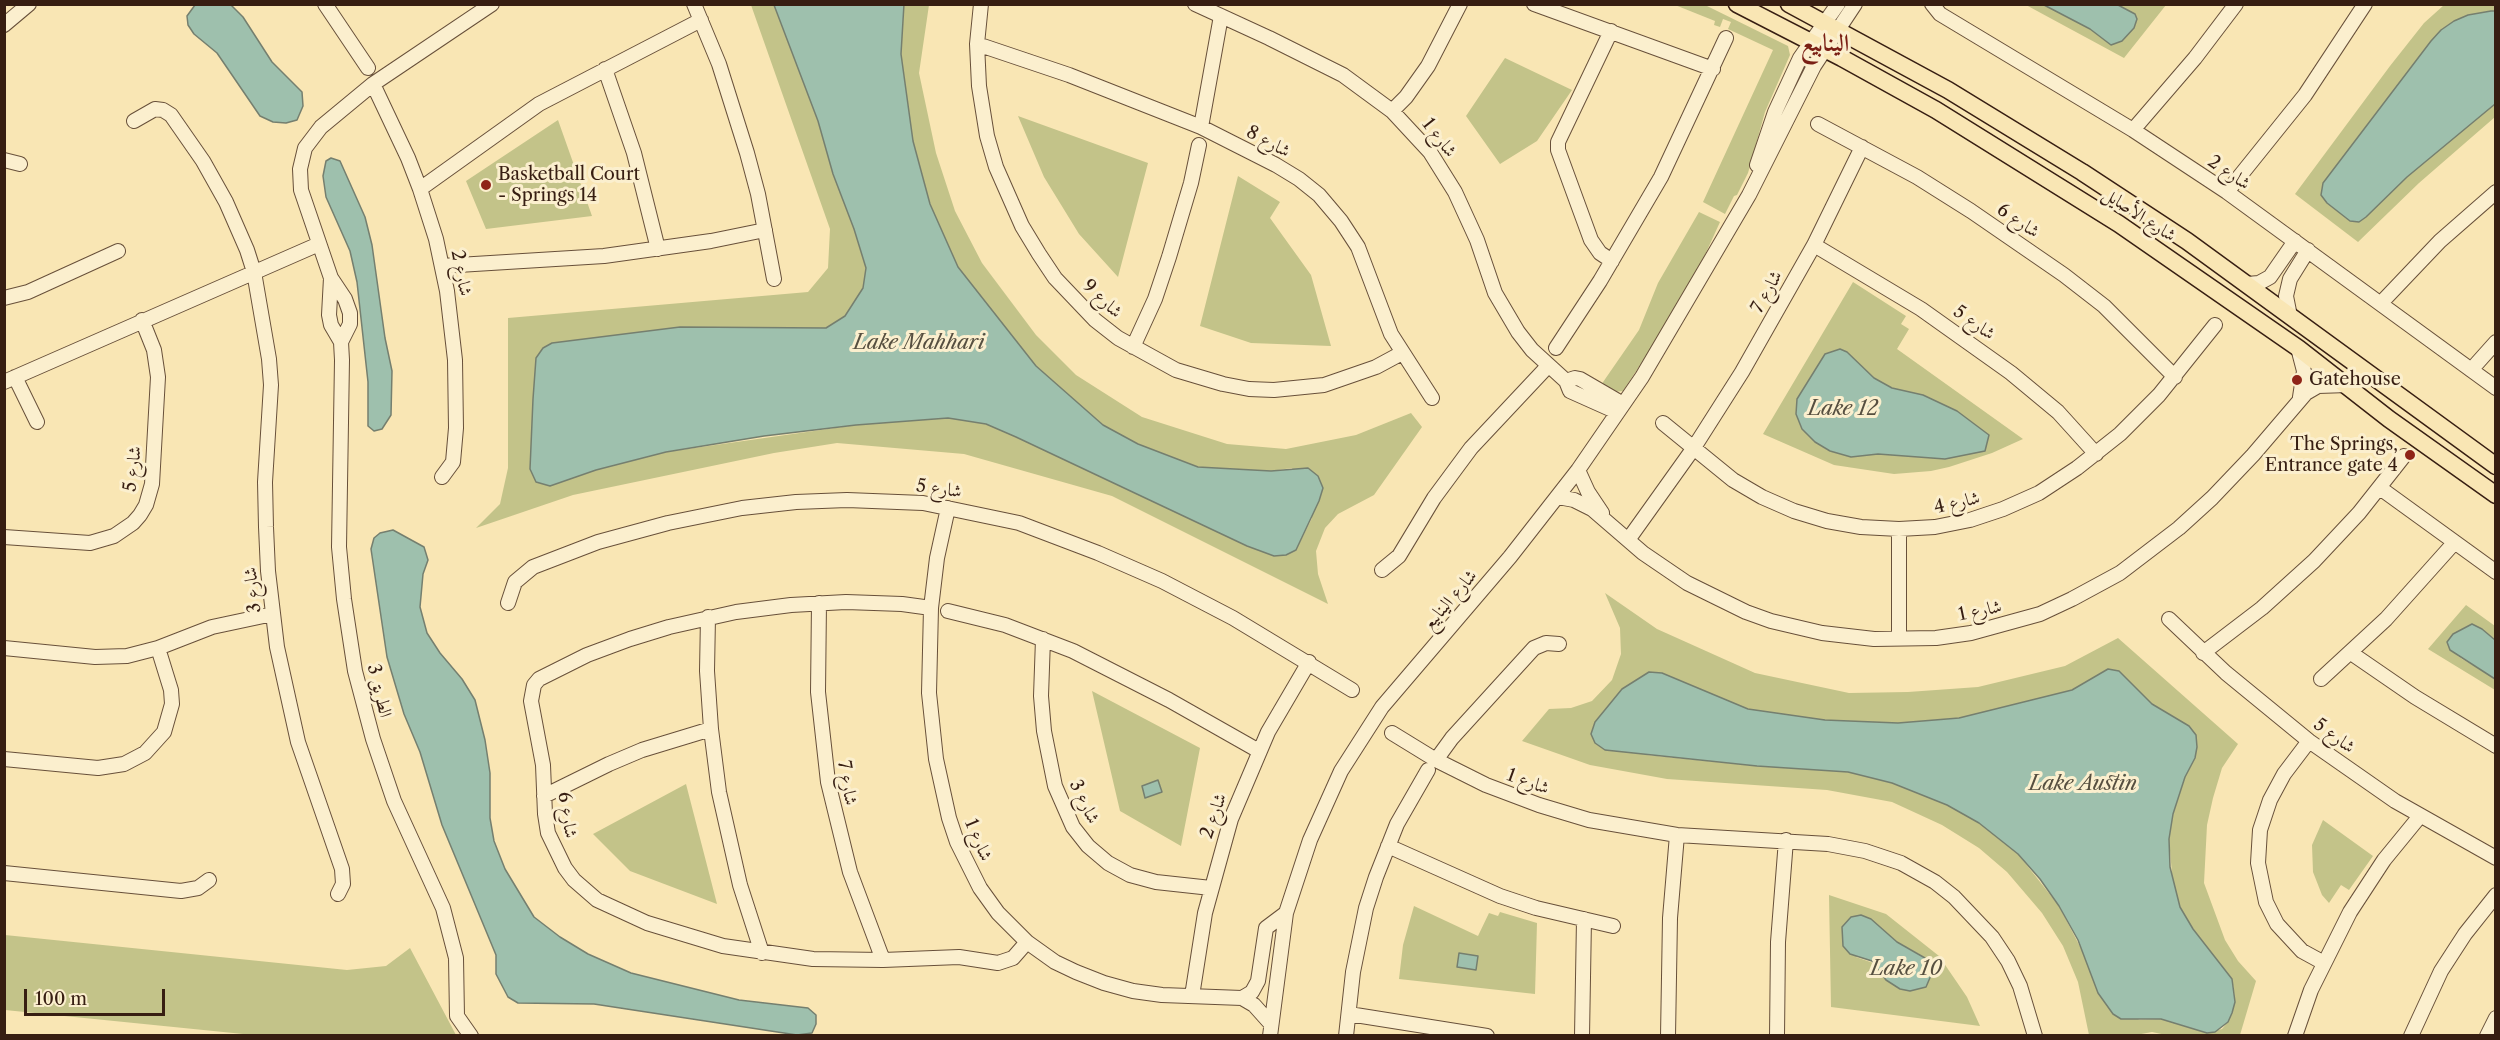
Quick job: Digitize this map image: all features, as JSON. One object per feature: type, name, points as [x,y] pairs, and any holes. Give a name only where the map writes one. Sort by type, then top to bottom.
[{"type":"main road","name":"شارع الأصايل","points":[[1737,4],[1818,45],[1936,110],[2046,177],[2179,264],[2298,348],[2389,419],[2496,495]]},
{"type":"main road","name":"شارع الأصايل","points":[[1789,4],[1948,90],[2073,166],[2187,241],[2496,466]]},
{"type":"street","points":[[4,25],[28,4]]},
{"type":"street","points":[[325,4],[368,68]]},
{"type":"street","points":[[331,278],[300,180],[305,148],[321,128],[373,84],[492,4]]},
{"type":"street","points":[[694,4],[719,64],[741,130],[758,194],[774,279]]},
{"type":"street","name":"شارع 9","points":[[981,4],[977,44],[979,86],[987,136],[996,167],[1022,226],[1055,278],[1074,300],[1118,338],[1176,370],[1198,378],[1232,386],[1274,390],[1324,385],[1376,367],[1402,353]]},
{"type":"street","name":"شارع 1","points":[[1195,4],[1343,75],[1392,111],[1430,152],[1464,208],[1477,240],[1486,273],[1505,313],[1525,341],[1548,366],[1566,381],[1570,378],[1580,379],[1620,408]]},
{"type":"street","points":[[1392,111],[1406,97],[1428,66],[1460,4]]},
{"type":"street","points":[[1534,4],[1713,69]]},
{"type":"street","name":"شارع الينابيع","points":[[1832,26],[1838,4]]},
{"type":"street","name":"شارع الينابيع","points":[[1271,1030],[1286,913],[1297,876],[1325,805],[1361,738],[1406,678],[1485,588],[1558,497],[1620,408],[1675,324],[1734,220],[1757,165],[1780,99],[1800,58],[1818,45],[1832,26],[1855,4]]},
{"type":"street","points":[[2133,130],[2195,58],[2236,4]]},
{"type":"street","name":"شارع 2","points":[[1932,5],[1940,14],[2133,130],[2227,192],[2496,388]]},
{"type":"street","points":[[2227,192],[2305,95],[2361,7]]},
{"type":"street","points":[[1201,127],[1221,15]]},
{"type":"street","points":[[420,189],[539,104],[701,20]]},
{"type":"street","points":[[1611,31],[1558,142],[1558,150],[1591,240],[1600,253],[1612,261]]},
{"type":"street","points":[[1556,348],[1612,261],[1665,168],[1726,39]]},
{"type":"street","name":"شارع 8","points":[[977,44],[1068,75],[1201,127],[1276,165],[1319,195],[1341,221],[1358,247],[1382,314],[1402,353],[1432,398]]},
{"type":"street","points":[[605,69],[634,153],[658,249]]},
{"type":"street","name":"شارع 2","points":[[373,84],[420,189],[442,266],[453,338],[457,405],[455,457],[449,471],[442,477]]},
{"type":"street","points":[[134,121],[155,109],[164,110],[171,115],[203,161],[222,194],[238,228],[254,272]]},
{"type":"street","name":"شارع 6","points":[[1818,124],[1971,211],[2064,275],[2104,306],[2175,377]]},
{"type":"street","points":[[1134,347],[1155,299],[1169,257],[1186,202],[1199,144]]},
{"type":"street","name":"شارع 7","points":[[1693,449],[1748,363],[1814,245],[1862,147]]},
{"type":"street","points":[[4,160],[20,164]]},
{"type":"street","points":[[2381,303],[2440,241],[2496,192]]},
{"type":"street","points":[[442,266],[550,261],[658,249],[765,230]]},
{"type":"street","points":[[2247,284],[2265,281],[2275,273],[2295,241]]},
{"type":"street","points":[[38,422],[10,379],[319,244]]},
{"type":"street","name":"شارع 5","points":[[1814,245],[1921,309],[2004,367],[2058,412],[2096,454]]},
{"type":"street","points":[[4,298],[28,291],[118,251]]},
{"type":"street","points":[[2290,316],[2286,303],[2293,270],[2310,252]]},
{"type":"street","name":"شارع 3","points":[[254,272],[269,358],[270,394],[265,482],[273,614],[283,679],[298,742],[342,869],[343,884],[338,894]]},
{"type":"street","points":[[2275,273],[2289,283]]},
{"type":"street","name":"3 الطريق","points":[[331,278],[345,299],[350,313],[344,336],[338,522],[341,572],[351,649],[364,708],[387,782],[402,820],[444,908],[457,965],[456,1009],[460,1022],[469,1033]]},
{"type":"street","name":"3 الطريق","points":[[331,278],[329,315],[335,333],[344,336]]},
{"type":"street","name":"شارع 5","points":[[4,537],[90,543],[114,536],[133,523],[140,515],[146,505],[152,484],[158,377],[156,357],[142,320]]},
{"type":"street","name":"شارع 4","points":[[1663,423],[1693,449],[1747,489],[1794,511],[1843,524],[1899,529],[1953,523],[2003,509],[2056,483],[2096,454],[2141,413],[2175,377],[2215,325]]},
{"type":"street","points":[[2470,370],[2496,342]]},
{"type":"street","points":[[2298,348],[2304,371],[2300,398]]},
{"type":"street","points":[[1382,570],[1399,556],[1434,498],[1477,441],[1548,366]]},
{"type":"street","name":"شارع 1","points":[[1558,497],[1584,504],[1687,583],[1754,615],[1822,633],[1874,639],[1936,638],[2006,625],[2061,604],[2120,573],[2179,528],[2212,498],[2260,447],[2300,398],[2318,386],[2348,385]]},
{"type":"street","points":[[1628,540],[1693,449]]},
{"type":"street","points":[[2204,653],[2288,585],[2337,537],[2380,488],[2404,456]]},
{"type":"street","name":"شارع 1","points":[[1578,470],[1589,495],[1612,526]]},
{"type":"street","points":[[2380,488],[2496,572]]},
{"type":"street","name":"شارع 5","points":[[508,603],[515,582],[533,567],[598,542],[668,523],[742,508],[816,501],[898,501],[948,507],[1019,523],[1098,552],[1213,607],[1309,662],[1352,690]]},
{"type":"street","name":"شارع 1","points":[[948,507],[937,558],[931,608],[928,661],[932,726],[949,818],[957,842],[980,888],[998,913],[1027,942],[1054,962],[1104,983],[1133,991],[1242,998]]},
{"type":"street","points":[[1899,529],[1899,638]]},
{"type":"street","points":[[2321,679],[2351,653],[2410,594],[2454,543]]},
{"type":"street","name":"شارع 6","points":[[931,608],[874,602],[819,603],[765,608],[708,618],[630,639],[587,655],[539,679],[534,685],[531,701],[543,765],[548,833],[555,851],[574,880],[597,900],[647,923],[684,936],[762,953],[813,959],[883,960],[959,957],[1003,962],[1013,958],[1027,942]]},
{"type":"street","name":"شارع 7","points":[[819,603],[818,692],[828,782],[850,872],[883,960]]},
{"type":"street","points":[[948,611],[1005,625],[1043,639],[1135,682],[1259,751]]},
{"type":"street","points":[[4,648],[111,657],[158,648],[212,627],[273,614]]},
{"type":"street","points":[[708,618],[707,671],[719,792],[730,847],[762,953]]},
{"type":"street","name":"شارع 5","points":[[2169,619],[2204,653],[2309,741],[2420,816],[2496,858]]},
{"type":"street","name":"شارع 3","points":[[1043,639],[1041,696],[1044,730],[1055,786],[1073,827],[1088,846],[1101,857],[1130,875],[1156,882],[1211,888]]},
{"type":"street","points":[[1346,1035],[1362,925],[1376,876],[1409,802],[1432,765],[1456,733],[1534,648],[1546,643],[1559,644]]},
{"type":"street","points":[[4,759],[98,768],[124,764],[145,753],[164,732],[172,704],[171,690],[158,648]]},
{"type":"street","points":[[2351,653],[2496,746]]},
{"type":"street","name":"شارع 2","points":[[1192,996],[1211,888],[1231,819],[1259,751],[1282,706],[1309,662]]},
{"type":"street","points":[[544,796],[642,750],[711,729]]},
{"type":"street","name":"شارع 1","points":[[1392,733],[1432,765],[1566,814],[1612,825],[1677,835],[1786,840],[1847,846],[1884,856],[1918,872],[1954,897],[1984,926],[2008,961],[2020,986],[2035,1035]]},
{"type":"street","points":[[2309,741],[2288,768],[2270,800],[2260,830],[2258,863],[2266,902],[2277,924],[2298,947],[2324,963]]},
{"type":"street","points":[[2295,1035],[2311,990],[2345,921],[2367,884],[2420,816]]},
{"type":"street","points":[[1668,1035],[1670,918],[1677,835]]},
{"type":"street","points":[[1777,1035],[1778,942],[1786,840]]},
{"type":"street","points":[[1388,846],[1500,896],[1613,926]]},
{"type":"street","points":[[4,873],[181,891],[198,888],[208,880]]},
{"type":"street","points":[[2410,1035],[2441,971],[2465,934],[2496,895]]},
{"type":"street","points":[[1271,1030],[1262,1011],[1242,998],[1252,992],[1258,981],[1266,928],[1286,913]]},
{"type":"street","points":[[1582,1035],[1584,919]]},
{"type":"street","points":[[1349,1014],[1487,1035]]},
{"type":"street","points":[[2487,1035],[2496,1018]]},
{"type":"green space","points":[[751,5],[774,5],[818,121],[833,174],[854,229],[866,268],[863,288],[845,316],[826,328],[680,327],[553,343],[543,348],[550,486],[596,470],[666,452],[856,425],[948,418],[986,424],[1247,546],[1296,550],[1312,518],[1292,468],[1271,471],[1198,467],[1138,444],[1103,425],[1036,366],[958,267],[930,204],[913,141],[901,54],[904,5],[929,5],[919,73],[936,153],[955,211],[982,263],[1036,335],[1076,375],[1142,417],[1227,444],[1286,449],[1356,435],[1411,413],[1422,427],[1374,495],[1338,514],[1325,528],[1316,551],[1318,574],[1328,604],[1112,496],[964,454],[837,443],[774,453],[573,495],[476,528],[500,504],[508,468],[508,318],[808,292],[828,268],[830,229]]},
{"type":"green space","points":[[1675,5],[1705,5],[1788,46],[1790,55],[1765,112],[1748,173],[1725,214],[1703,202],[1773,50],[1728,29],[1731,22],[1723,19],[1720,27],[1714,25],[1715,21]]},
{"type":"green space","points":[[2026,5],[2044,5],[2090,29],[2112,45],[2135,14],[2118,5],[2166,5],[2124,58]]},
{"type":"green space","points":[[2444,5],[2495,5],[2495,117],[2419,183],[2358,242],[2295,194],[2390,66],[2424,23]]},
{"type":"green space","points":[[1505,58],[1572,90],[1537,141],[1500,164],[1466,116]]},
{"type":"green space","points":[[1018,116],[1148,163],[1118,277],[1079,234],[1044,177]]},
{"type":"green space","points":[[558,120],[592,216],[486,229],[466,181]]},
{"type":"green space","points":[[1238,176],[1280,202],[1270,218],[1311,275],[1331,346],[1251,343],[1200,326]]},
{"type":"green space","points":[[1699,212],[1720,222],[1699,268],[1661,333],[1623,391],[1614,392],[1601,385],[1639,330],[1658,283]]},
{"type":"green space","points":[[1853,282],[1906,316],[1901,324],[1909,329],[1897,349],[2023,439],[1992,453],[1949,467],[1894,474],[1834,465],[1763,434]],"holes":[[[1847,352],[1874,378],[1892,388],[1923,395],[1957,411],[1988,435],[1958,456],[1945,459],[1878,454],[1851,457],[1829,451],[1815,442],[1802,429],[1796,414],[1797,399],[1825,354]]]},
{"type":"green space","points":[[1605,593],[1657,629],[1755,673],[1849,693],[1978,687],[2065,666],[2118,638],[2238,744],[2222,768],[2213,798],[2207,825],[2204,883],[2225,940],[2238,961],[2256,981],[2240,1035],[2171,1036],[2152,1032],[2136,1035],[2089,1035],[2078,982],[2063,946],[2042,913],[2007,872],[1979,848],[1942,825],[1892,802],[1827,790],[1667,779],[1590,765],[1522,741],[1549,709],[1571,708],[1592,701],[1612,680],[1621,654],[1620,628]],"holes":[[[2119,671],[2152,704],[2189,726],[2195,758],[2185,777],[2173,814],[2169,839],[2173,885],[2180,907],[2193,929],[2232,979],[2235,1002],[2228,1022],[2222,1029],[2207,1033],[2161,1019],[2139,1020],[2089,964],[2059,906],[2018,854],[1979,823],[1947,805],[1892,783],[1848,772],[1647,755],[1649,672],[1662,673],[1748,709],[1825,720],[1898,723],[1959,718],[2072,690]]]},
{"type":"green space","points":[[2466,605],[2495,626],[2495,640],[2482,629],[2448,642],[2450,650],[2492,676],[2495,679],[2495,690],[2428,649]]},
{"type":"green space","points":[[1092,691],[1200,748],[1181,846],[1120,811]]},
{"type":"green space","points":[[686,784],[717,904],[630,871],[593,834]]},
{"type":"green space","points":[[2323,820],[2373,856],[2349,890],[2341,885],[2329,903],[2322,895],[2313,872],[2312,845]]},
{"type":"green space","points":[[1829,895],[1886,914],[1939,956],[1967,997],[1980,1026],[1831,1007]],"holes":[[[1880,927],[1897,942],[1919,954],[1876,964],[1856,957]]]},
{"type":"green space","points":[[1414,906],[1478,936],[1489,913],[1498,916],[1500,912],[1537,923],[1535,994],[1399,979],[1403,945]]},
{"type":"green space","points":[[5,935],[347,970],[386,966],[410,948],[456,1035],[253,1035],[5,1010]]},
{"type":"water","name":"Lake Mahhari","points":[[904,4],[901,54],[913,141],[930,204],[958,267],[1036,366],[1103,425],[1138,444],[1198,467],[1271,471],[1308,468],[1318,476],[1323,488],[1296,550],[1286,555],[1274,556],[1247,546],[986,424],[948,418],[856,425],[764,436],[666,452],[596,470],[550,486],[536,482],[530,469],[536,358],[543,348],[552,343],[680,327],[826,328],[845,316],[863,288],[866,268],[833,174],[818,121],[774,5]]},
{"type":"water","points":[[195,5],[231,5],[243,17],[272,62],[302,92],[303,106],[297,120],[286,123],[273,122],[260,116],[217,53],[194,34],[188,25],[187,16]]},
{"type":"water","points":[[2044,5],[2118,5],[2135,14],[2137,19],[2134,28],[2122,41],[2111,45],[2090,29]]},
{"type":"water","points":[[2496,11],[2495,104],[2407,177],[2366,217],[2359,222],[2350,221],[2327,203],[2321,195],[2323,183],[2441,30],[2468,15]]},
{"type":"water","points":[[331,158],[340,161],[365,217],[372,245],[392,371],[391,415],[382,429],[374,431],[368,426],[368,382],[357,282],[350,251],[326,197],[323,176],[326,161]]},
{"type":"water","name":"Lake 12","points":[[1840,349],[1847,352],[1874,378],[1892,388],[1923,395],[1957,411],[1989,435],[1985,451],[1945,459],[1878,454],[1851,457],[1830,451],[1815,442],[1802,429],[1796,414],[1797,399],[1825,354]]},
{"type":"water","points":[[393,530],[424,547],[428,560],[423,574],[420,607],[427,633],[475,700],[490,773],[490,818],[494,841],[505,869],[534,917],[560,937],[588,954],[631,973],[739,1000],[808,1008],[816,1015],[816,1024],[812,1033],[797,1035],[594,1004],[518,1003],[508,997],[496,974],[496,955],[442,825],[420,752],[404,714],[387,657],[371,549],[374,538],[380,533]]},
{"type":"water","points":[[2472,624],[2495,640],[2495,679],[2450,650],[2447,642],[2453,634]]},
{"type":"water","name":"Lake Austin","points":[[2108,669],[2119,671],[2152,704],[2189,726],[2196,735],[2195,758],[2185,777],[2173,814],[2169,839],[2170,867],[2180,907],[2193,929],[2232,979],[2235,1002],[2232,1013],[2228,1022],[2215,1032],[2207,1033],[2161,1019],[2121,1019],[2113,1014],[2098,993],[2078,940],[2059,906],[2040,879],[2018,854],[1979,823],[1947,805],[1892,783],[1848,772],[1757,766],[1605,750],[1595,743],[1591,734],[1595,722],[1622,689],[1649,672],[1662,673],[1748,709],[1825,720],[1898,723],[1959,718],[2072,690]]},
{"type":"water","points":[[1158,780],[1162,792],[1145,798],[1142,786]]},
{"type":"water","name":"Lake 10","points":[[1861,915],[1871,919],[1897,942],[1925,958],[1932,973],[1926,987],[1910,991],[1900,989],[1886,980],[1872,961],[1850,954],[1843,946],[1842,927],[1851,917]]},
{"type":"water","points":[[1459,953],[1478,956],[1476,970],[1457,967]]},
{"type":"place","name":"Basketball Court - Springs 14","points":[[486,185]]},
{"type":"place","name":"Gatehouse","points":[[2297,380]]},
{"type":"place","name":"The Springs, Entrance gate 4","points":[[2410,455]]},
{"type":"district","name":"الينابيع","points":[[1825,44]]}]
